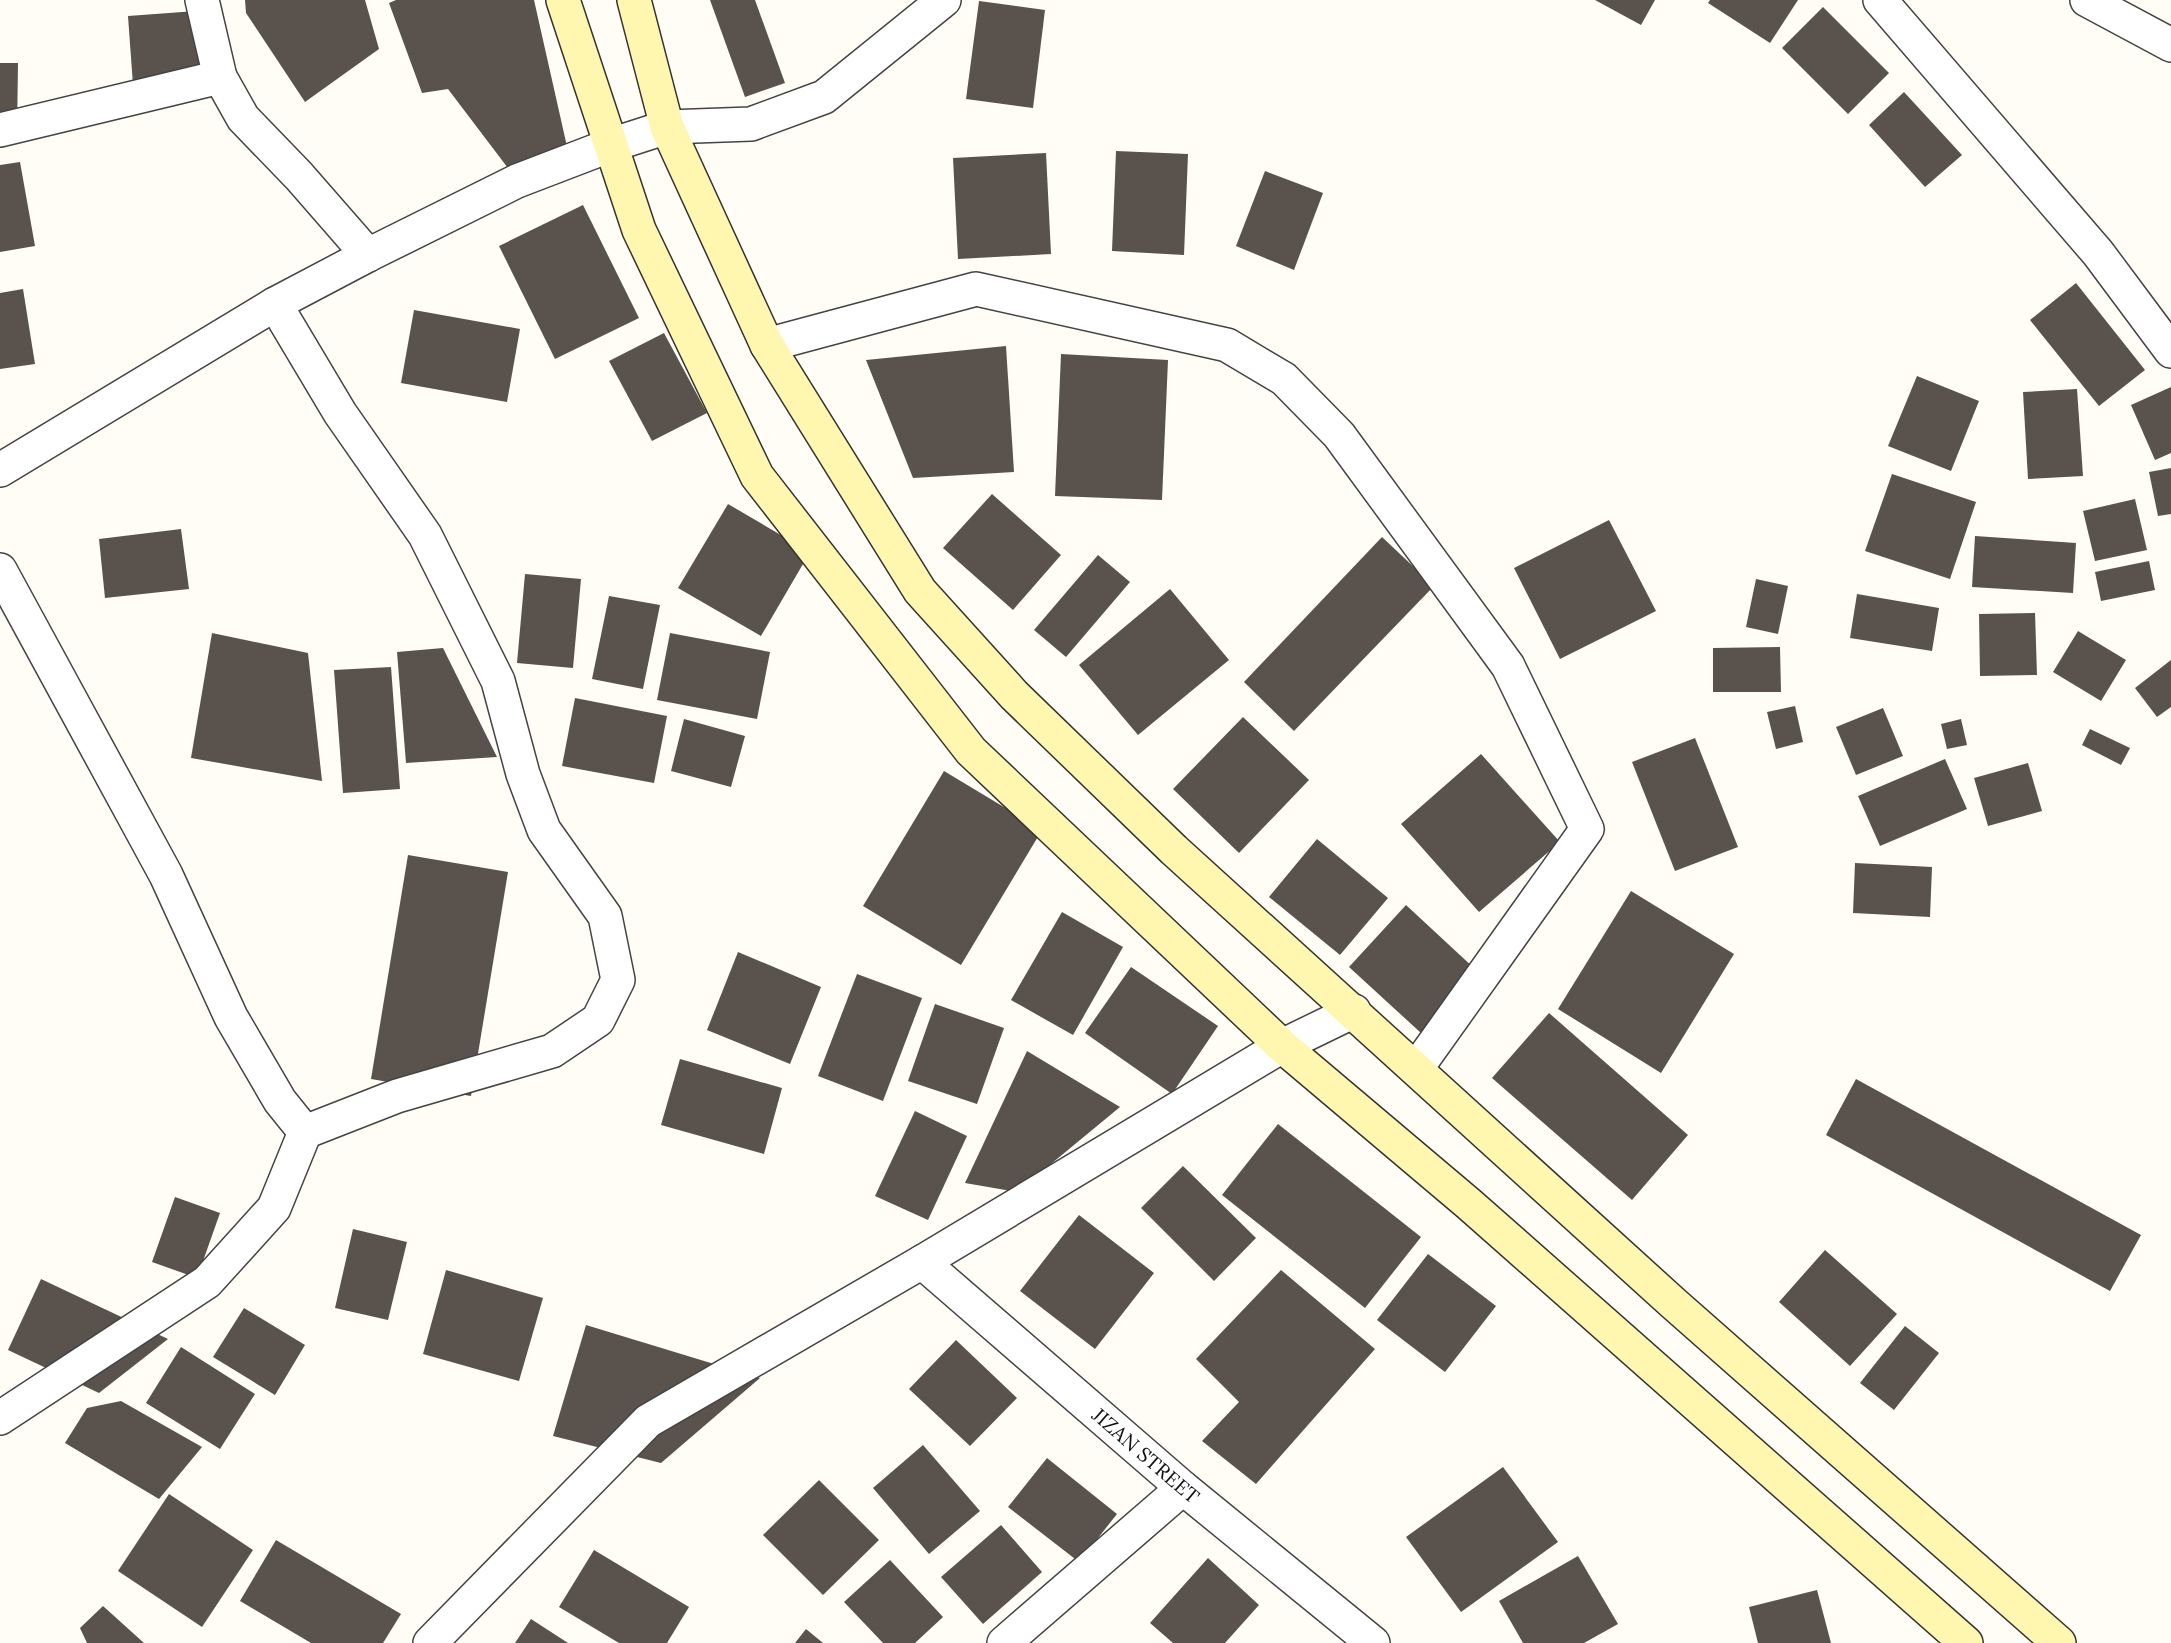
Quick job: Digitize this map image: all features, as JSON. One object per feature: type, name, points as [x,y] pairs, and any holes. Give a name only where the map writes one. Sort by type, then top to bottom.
[{"type":"street","points":[[202,0],[220,76],[243,118],[299,176],[368,255]]},
{"type":"street","points":[[563,0],[639,230],[757,476],[970,751],[1282,1046],[1469,1204],[1966,1643]]},
{"type":"street","points":[[634,0],[667,127],[767,345],[920,591],[1014,695],[1174,850],[1672,1302],[2059,1643]]},
{"type":"street","points":[[1,468],[275,304],[517,181],[667,127],[751,124],[824,97],[944,0]]},
{"type":"street","points":[[1880,0],[2098,253],[2171,351]]},
{"type":"street","points":[[2087,0],[2171,45]]},
{"type":"street","points":[[0,130],[220,76]]},
{"type":"street","points":[[767,345],[976,289],[1227,345],[1284,379],[1339,435],[1508,666],[1587,829],[1416,1068]]},
{"type":"street","points":[[0,1419],[207,1282],[274,1208],[305,1132],[397,1096],[552,1051],[598,1020],[618,980],[605,916],[544,830],[523,774],[498,681],[424,535],[339,413],[275,304]]},
{"type":"street","points":[[0,570],[166,875],[231,1017],[280,1101],[305,1132]]},
{"type":"street","points":[[430,1643],[648,1421],[922,1262],[1282,1046],[1353,1011]]},
{"type":"street","name":"JIZAN STREET","points":[[922,1262],[1183,1488],[1372,1643]]},
{"type":"street","points":[[1004,1643],[1183,1488]]},
{"type":"building","points":[[245,0],[365,0],[379,49],[305,102],[246,13]]},
{"type":"building","points":[[396,0],[534,0],[568,151],[517,180],[448,89],[422,93],[389,3]]},
{"type":"building","points":[[710,0],[755,0],[785,83],[745,97]]},
{"type":"building","points":[[1595,0],[1655,0],[1641,25]]},
{"type":"building","points":[[1710,0],[1798,0],[1770,43],[1708,3]]},
{"type":"building","points":[[979,1],[1045,10],[1033,108],[966,99]]},
{"type":"building","points":[[1823,7],[1889,73],[1848,114],[1782,48]]},
{"type":"building","points":[[196,11],[201,81],[133,85],[128,16]]},
{"type":"building","points":[[0,63],[18,63],[17,132],[0,132]]},
{"type":"building","points":[[1904,92],[1962,155],[1925,187],[1869,125]]},
{"type":"building","points":[[1116,151],[1188,154],[1184,255],[1112,251]]},
{"type":"building","points":[[1046,153],[1051,254],[958,259],[953,158]]},
{"type":"building","points":[[20,162],[35,246],[0,252],[0,165]]},
{"type":"building","points":[[1265,171],[1323,193],[1294,270],[1236,246]]},
{"type":"building","points":[[583,205],[639,318],[555,359],[499,246]]},
{"type":"building","points":[[2076,283],[2145,370],[2099,406],[2030,320]]},
{"type":"building","points":[[23,289],[35,364],[0,369],[0,293]]},
{"type":"building","points":[[414,310],[520,329],[507,402],[401,383]]},
{"type":"building","points":[[664,333],[707,413],[652,441],[609,361]]},
{"type":"building","points":[[1006,346],[1014,472],[913,478],[866,360]]},
{"type":"building","points":[[1061,354],[1168,360],[1162,500],[1055,496]]},
{"type":"building","points":[[1917,376],[1979,401],[1951,471],[1888,446]]},
{"type":"building","points":[[2171,387],[2171,453],[2155,460],[2131,405]]},
{"type":"building","points":[[2077,389],[2083,476],[2028,479],[2023,392]]},
{"type":"building","points":[[2171,468],[2171,514],[2158,516],[2149,472]]},
{"type":"building","points":[[1892,474],[1976,502],[1950,579],[1865,551]]},
{"type":"building","points":[[992,494],[1061,555],[1013,610],[943,548]]},
{"type":"building","points":[[2135,499],[2147,550],[2095,561],[2083,511]]},
{"type":"building","points":[[728,504],[810,552],[761,636],[678,588]]},
{"type":"building","points":[[1609,520],[1656,611],[1560,659],[1514,568]]},
{"type":"building","points":[[181,529],[189,589],[105,598],[99,539]]},
{"type":"building","points":[[1975,536],[2076,543],[2073,593],[1972,587]]},
{"type":"building","points":[[1382,537],[1434,586],[1294,731],[1244,682]]},
{"type":"building","points":[[1098,555],[1130,582],[1066,657],[1034,630]]},
{"type":"building","points":[[2149,561],[2155,590],[2101,601],[2095,572]]},
{"type":"building","points":[[525,574],[581,579],[573,668],[517,663]]},
{"type":"building","points":[[1756,579],[1788,586],[1778,634],[1746,627]]},
{"type":"building","points":[[1170,589],[1229,660],[1138,735],[1079,665]]},
{"type":"building","points":[[1857,594],[1939,608],[1932,651],[1850,638]]},
{"type":"building","points":[[609,596],[660,605],[643,689],[592,679]]},
{"type":"building","points":[[2035,613],[2037,675],[1980,676],[1979,614]]},
{"type":"building","points":[[2078,631],[2126,660],[2101,701],[2053,672]]},
{"type":"building","points":[[212,633],[308,653],[322,781],[191,758]]},
{"type":"building","points":[[670,633],[770,652],[757,719],[657,700]]},
{"type":"building","points":[[1780,647],[1781,692],[1713,692],[1713,648]]},
{"type":"building","points":[[443,648],[497,757],[406,763],[397,652]]},
{"type":"building","points":[[2171,660],[2171,707],[2157,717],[2135,688]]},
{"type":"building","points":[[391,667],[400,789],[343,793],[334,670]]},
{"type":"building","points":[[575,698],[667,716],[654,783],[562,766]]},
{"type":"building","points":[[1795,706],[1803,742],[1776,749],[1767,712]]},
{"type":"building","points":[[1883,708],[1903,756],[1856,775],[1836,727]]},
{"type":"building","points":[[1243,717],[1309,780],[1239,853],[1173,789]]},
{"type":"building","points":[[684,719],[745,736],[731,787],[671,771]]},
{"type":"building","points":[[1961,719],[1967,745],[1947,749],[1941,724]]},
{"type":"building","points":[[2090,729],[2130,748],[2121,765],[2082,745]]},
{"type":"building","points":[[1695,738],[1738,847],[1675,871],[1632,762]]},
{"type":"building","points":[[1481,754],[1560,842],[1479,912],[1401,824]]},
{"type":"building","points":[[1945,759],[1967,809],[1880,846],[1858,796]]},
{"type":"building","points":[[2028,763],[2042,811],[1988,826],[1974,778]]},
{"type":"building","points":[[944,771],[1042,830],[961,965],[863,906]]},
{"type":"building","points":[[1317,839],[1388,898],[1340,955],[1269,897]]},
{"type":"building","points":[[408,855],[508,872],[471,1096],[371,1079]]},
{"type":"building","points":[[1855,863],[1932,867],[1930,917],[1853,913]]},
{"type":"building","points":[[1631,891],[1734,954],[1661,1073],[1558,1009]]},
{"type":"building","points":[[1406,905],[1489,982],[1433,1044],[1349,967]]},
{"type":"building","points":[[1062,912],[1123,947],[1073,1035],[1011,1000]]},
{"type":"building","points":[[738,952],[821,987],[790,1064],[707,1030]]},
{"type":"building","points":[[1131,967],[1218,1026],[1172,1094],[1085,1033]]},
{"type":"building","points":[[857,974],[922,998],[883,1101],[818,1076]]},
{"type":"building","points":[[935,1004],[1004,1028],[977,1104],[908,1081]]},
{"type":"building","points":[[1549,1013],[1688,1135],[1632,1200],[1492,1078]]},
{"type":"building","points":[[1027,1051],[1120,1107],[1017,1192],[965,1183]]},
{"type":"building","points":[[680,1059],[782,1088],[764,1154],[661,1125]]},
{"type":"building","points":[[1856,1079],[2141,1235],[2110,1291],[1826,1135]]},
{"type":"building","points":[[915,1111],[967,1136],[928,1220],[875,1196]]},
{"type":"building","points":[[1278,1124],[1421,1237],[1365,1308],[1222,1195]]},
{"type":"building","points":[[1183,1166],[1256,1238],[1214,1281],[1141,1208]]},
{"type":"building","points":[[175,1197],[220,1213],[197,1278],[152,1262]]},
{"type":"building","points":[[1079,1215],[1154,1273],[1095,1349],[1020,1291]]},
{"type":"building","points":[[353,1229],[407,1242],[388,1320],[335,1308]]},
{"type":"building","points":[[1825,1250],[1897,1314],[1850,1366],[1779,1302]]},
{"type":"building","points":[[1428,1254],[1496,1306],[1445,1372],[1377,1320]]},
{"type":"building","points":[[446,1270],[543,1298],[519,1381],[423,1354]]},
{"type":"building","points":[[1281,1270],[1375,1349],[1256,1484],[1202,1441],[1239,1402],[1196,1359]]},
{"type":"building","points":[[41,1279],[168,1339],[99,1393],[8,1350]]},
{"type":"building","points":[[244,1308],[305,1345],[275,1395],[213,1357]]},
{"type":"building","points":[[586,1325],[760,1378],[661,1463],[553,1436]]},
{"type":"building","points":[[1905,1326],[1939,1353],[1894,1410],[1860,1383]]},
{"type":"building","points":[[956,1340],[1017,1398],[970,1446],[909,1389]]},
{"type":"building","points":[[181,1347],[255,1394],[220,1449],[146,1403]]},
{"type":"building","points":[[121,1401],[202,1447],[159,1499],[65,1443],[87,1408]]},
{"type":"building","points":[[923,1445],[980,1511],[929,1554],[873,1488]]},
{"type":"building","points":[[1047,1458],[1117,1514],[1079,1562],[1008,1507]]},
{"type":"building","points":[[1503,1467],[1558,1542],[1461,1612],[1406,1537]]},
{"type":"building","points":[[819,1480],[879,1540],[823,1595],[763,1535]]},
{"type":"building","points":[[169,1494],[253,1550],[202,1627],[118,1571]]},
{"type":"building","points":[[1001,1525],[1042,1572],[983,1624],[941,1577]]},
{"type":"building","points":[[276,1540],[401,1614],[383,1643],[311,1643],[240,1601]]},
{"type":"building","points":[[594,1550],[689,1607],[667,1643],[619,1643],[559,1607]]},
{"type":"building","points":[[1578,1556],[1618,1624],[1584,1643],[1523,1643],[1499,1601]]},
{"type":"building","points":[[1208,1558],[1259,1605],[1225,1643],[1173,1643],[1150,1623]]},
{"type":"building","points":[[890,1560],[943,1617],[915,1643],[883,1643],[844,1602]]},
{"type":"building","points":[[1817,1590],[1831,1643],[1758,1643],[1749,1607]]},
{"type":"building","points":[[103,1606],[144,1643],[87,1643],[80,1628]]},
{"type":"building","points":[[531,1619],[568,1643],[515,1643]]},
{"type":"building","points":[[806,1629],[823,1643],[795,1643]]}]
